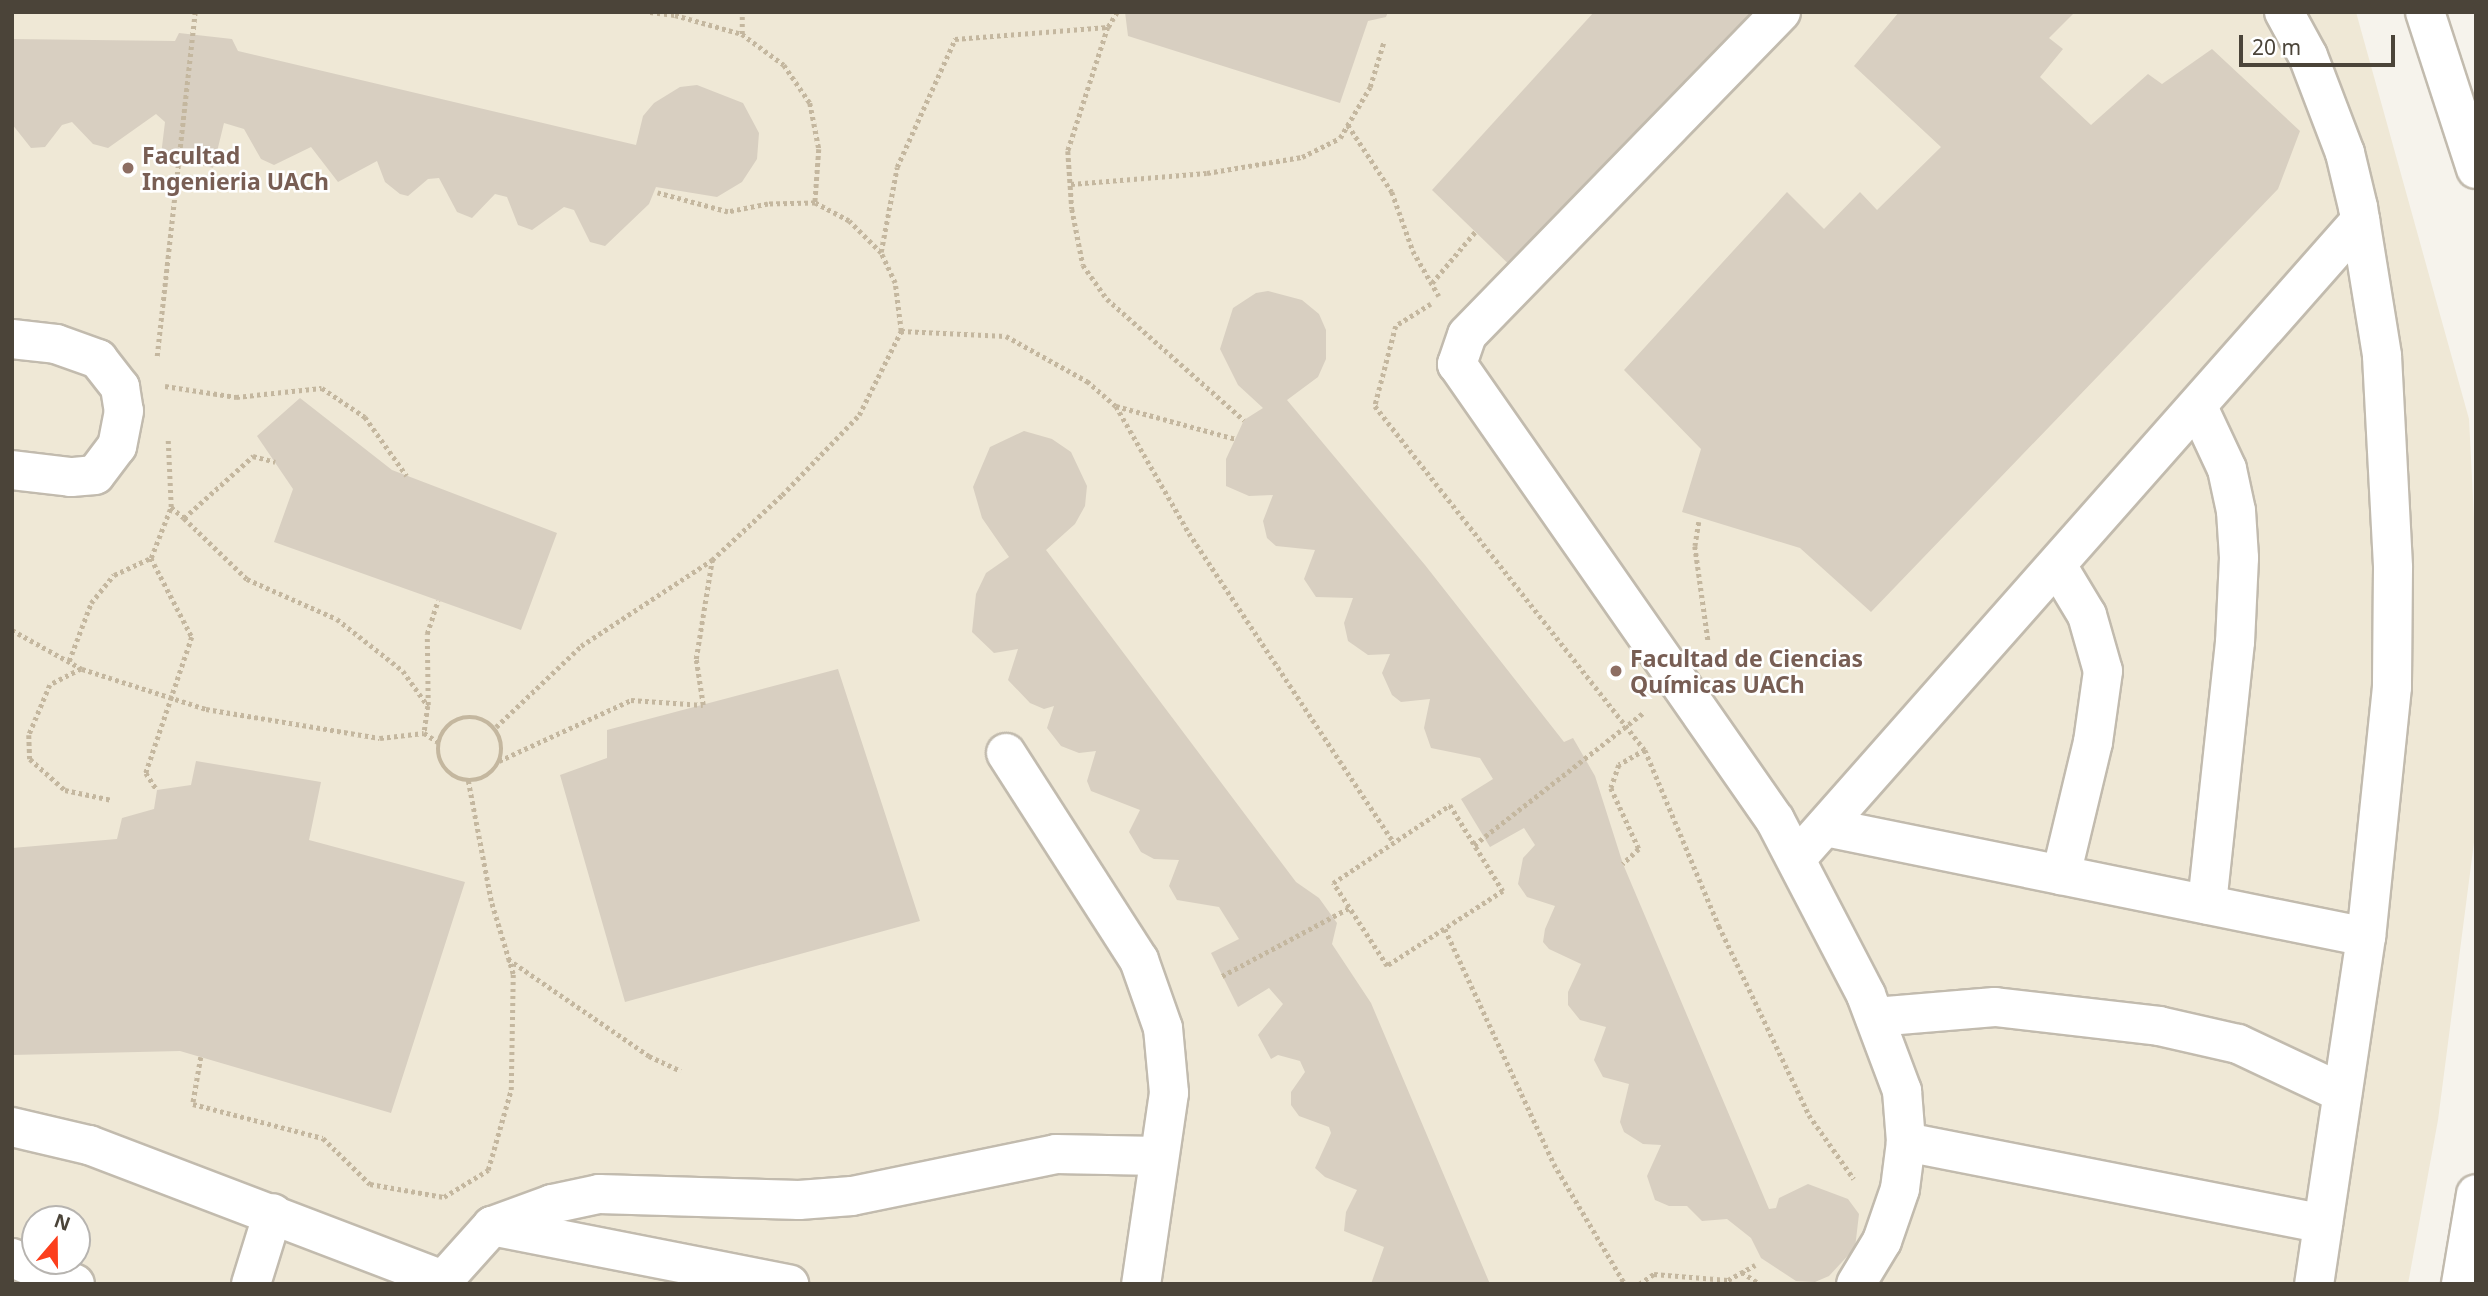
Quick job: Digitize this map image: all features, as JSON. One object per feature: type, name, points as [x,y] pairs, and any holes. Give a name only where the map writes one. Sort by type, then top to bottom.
[{"type":"street","points":[[1781,12],[1467,335],[1458,350],[1461,376],[1683,684],[1796,859],[1875,1017],[1902,1091],[1906,1142],[1900,1189],[1886,1228],[1856,1284]]},
{"type":"street","points":[[2284,12],[2308,56],[2345,153],[2360,221],[2382,356],[2393,568],[2392,687],[2366,937],[2314,1284]]},
{"type":"street","points":[[2425,12],[2476,169]]},
{"type":"street","points":[[1796,859],[2058,567],[2360,221]]},
{"type":"street","points":[[12,339],[56,344],[98,359],[120,387],[124,411],[117,446],[95,475],[71,477],[12,470]]},
{"type":"street","points":[[2198,407],[2227,469],[2236,510],[2239,558],[2235,642],[2207,905]]},
{"type":"street","points":[[2058,567],[2087,615],[2103,671],[2093,742],[2061,875]]},
{"type":"street","points":[[1006,753],[1139,960],[1163,1028],[1169,1093],[1141,1284]]},
{"type":"street","points":[[1825,827],[2366,937]]},
{"type":"street","points":[[1875,1017],[1995,1007],[2159,1026],[2238,1044],[2342,1093]]},
{"type":"street","points":[[12,1127],[89,1146],[273,1213],[441,1282],[492,1226],[552,1204],[599,1194],[799,1200],[852,1196],[1056,1154],[1159,1156]]},
{"type":"street","points":[[1906,1142],[2323,1224]]},
{"type":"street","points":[[2461,1284],[2476,1194]]},
{"type":"street","points":[[251,1284],[273,1213]]},
{"type":"street","points":[[492,1226],[789,1284]]},
{"type":"street","points":[[12,1258],[75,1284]]},
{"type":"path","points":[[155,370],[195,12]]},
{"type":"path","points":[[650,12],[675,15],[742,34],[784,65],[810,103],[819,149],[815,204]]},
{"type":"path","points":[[742,12],[742,34]]},
{"type":"path","points":[[1117,12],[1108,27],[1068,151],[1083,265],[1107,299],[1244,420]]},
{"type":"path","points":[[881,253],[897,167],[955,39],[1108,27]]},
{"type":"path","points":[[1071,184],[1208,173],[1302,157],[1340,138],[1370,87],[1384,41]]},
{"type":"path","points":[[1348,125],[1392,192],[1413,251],[1440,298],[1467,335]]},
{"type":"path","points":[[496,727],[581,646],[712,560],[859,415],[901,331],[895,283],[881,253],[849,220],[815,204],[768,204],[728,212],[658,193]]},
{"type":"path","points":[[1432,283],[1475,232]]},
{"type":"path","points":[[1440,298],[1396,326],[1375,407],[1623,726],[1645,750],[1719,926],[1809,1115],[1830,1150]]},
{"type":"path","points":[[901,331],[1006,336],[1087,381],[1116,407],[1189,533],[1393,841]]},
{"type":"path","points":[[154,384],[236,397],[321,388],[365,417],[407,476]]},
{"type":"path","points":[[1116,407],[1236,439]]},
{"type":"path","points":[[184,518],[253,456],[275,462]]},
{"type":"path","points":[[69,661],[91,603],[114,575],[151,558],[171,507],[247,579],[337,619],[404,671],[428,706]]},
{"type":"path","points":[[151,558],[192,637],[146,773],[157,790]]},
{"type":"path","points":[[499,761],[631,700],[703,705],[696,659],[712,560]]},
{"type":"path","points":[[424,733],[428,706],[428,634],[438,601]]},
{"type":"path","points":[[12,630],[82,669],[171,699],[274,722],[380,738],[424,733],[438,742]]},
{"type":"path","points":[[82,669],[50,685],[29,736],[30,759],[65,790],[112,800]]},
{"type":"path","points":[[461,717],[476,717],[496,727],[503,740],[499,761],[485,780],[468,780],[450,775],[440,763],[438,742],[448,724],[461,717]]},
{"type":"path","points":[[1474,845],[1623,726]]},
{"type":"path","points":[[1623,864],[1639,849],[1611,788],[1619,765],[1645,750]]},
{"type":"path","points":[[201,1057],[193,1104],[323,1138],[370,1184],[444,1197],[488,1170],[511,1090],[513,974],[468,780]]},
{"type":"path","points":[[1450,805],[1503,891],[1387,966],[1333,883],[1393,841],[1450,805]]},
{"type":"path","points":[[1222,976],[1349,908]]},
{"type":"path","points":[[1445,929],[1554,1164],[1625,1284]]},
{"type":"path","points":[[508,958],[649,1056],[681,1071]]},
{"type":"path","points":[[1639,1284],[1654,1274],[1728,1280],[1755,1265]]},
{"type":"path","points":[[1742,1272],[1760,1284]]},
{"type":"shaded area","points":[[12,12],[2356,12],[2469,419],[2476,558],[2476,827],[2438,1120],[2408,1284],[12,1284]]},
{"type":"building","points":[[1125,12],[1388,12],[1386,17],[1368,21],[1340,103],[1128,36]]},
{"type":"building","points":[[1594,12],[1753,14],[1520,275],[1432,190]]},
{"type":"building","points":[[1899,12],[2075,12],[2049,38],[2063,49],[2040,77],[2091,125],[2148,74],[2162,84],[2212,49],[2300,131],[2278,189],[1871,612],[1800,548],[1682,512],[1701,449],[1624,370],[1787,192],[1824,229],[1860,192],[1877,210],[1941,147],[1854,66]]},
{"type":"building","points":[[179,33],[232,39],[238,51],[636,145],[643,116],[654,103],[680,87],[697,85],[743,103],[759,133],[757,159],[742,182],[717,197],[656,187],[649,204],[605,246],[590,242],[574,210],[564,207],[532,230],[518,225],[507,197],[495,194],[472,218],[457,212],[439,178],[428,179],[408,196],[400,194],[385,182],[377,161],[338,182],[311,147],[274,165],[261,159],[244,129],[224,123],[213,168],[161,155],[165,122],[156,114],[108,148],[93,144],[72,122],[62,125],[45,147],[31,148],[12,124],[12,39],[175,41]]},
{"type":"building","points":[[1268,291],[1302,300],[1319,314],[1326,330],[1326,359],[1318,377],[1287,400],[1425,565],[1564,742],[1573,738],[1595,776],[1623,864],[1769,1209],[1776,1208],[1779,1198],[1808,1184],[1848,1199],[1859,1214],[1855,1248],[1829,1276],[1815,1282],[1796,1281],[1761,1258],[1751,1238],[1727,1219],[1702,1221],[1687,1206],[1669,1206],[1655,1200],[1647,1176],[1661,1145],[1643,1144],[1624,1132],[1620,1122],[1629,1084],[1603,1077],[1594,1060],[1606,1027],[1580,1020],[1568,1005],[1568,992],[1581,964],[1549,949],[1543,942],[1545,929],[1555,906],[1527,897],[1518,884],[1523,858],[1535,845],[1524,828],[1490,847],[1461,799],[1493,779],[1480,758],[1431,748],[1424,728],[1430,699],[1401,702],[1392,695],[1382,673],[1390,654],[1368,655],[1348,641],[1344,623],[1353,598],[1316,597],[1304,579],[1315,550],[1276,546],[1267,538],[1263,521],[1273,495],[1249,496],[1226,486],[1226,459],[1244,420],[1263,408],[1238,385],[1220,349],[1233,308],[1256,293]]},
{"type":"building","points":[[300,398],[392,470],[557,533],[521,630],[274,542],[293,489],[257,436]]},
{"type":"building","points":[[1024,431],[1052,439],[1071,452],[1087,486],[1085,506],[1075,524],[1046,550],[1296,882],[1319,898],[1337,923],[1332,944],[1371,1003],[1490,1284],[1371,1284],[1384,1247],[1344,1231],[1346,1212],[1357,1190],[1325,1177],[1315,1168],[1331,1133],[1329,1127],[1299,1116],[1291,1105],[1291,1092],[1305,1072],[1300,1061],[1278,1055],[1271,1059],[1258,1035],[1283,1004],[1269,988],[1238,1007],[1211,953],[1239,939],[1219,907],[1177,900],[1169,886],[1179,860],[1154,859],[1141,852],[1129,832],[1140,810],[1091,791],[1087,781],[1096,751],[1079,753],[1061,746],[1047,728],[1054,706],[1044,709],[1030,703],[1008,680],[1018,649],[994,653],[972,632],[976,594],[986,573],[1009,557],[982,518],[973,487],[990,447]]},
{"type":"building","points":[[838,669],[920,921],[625,1002],[560,775],[607,758],[607,730]]},
{"type":"building","points":[[196,761],[321,782],[309,840],[465,882],[391,1113],[180,1051],[12,1055],[12,848],[117,839],[122,818],[154,809],[157,790],[191,785]]},
{"type":"place","name":"Facultad Ingenieria UACh","points":[[128,168]]},
{"type":"place","name":"Facultad de Ciencias Químicas UACh","points":[[1616,671]]}]
